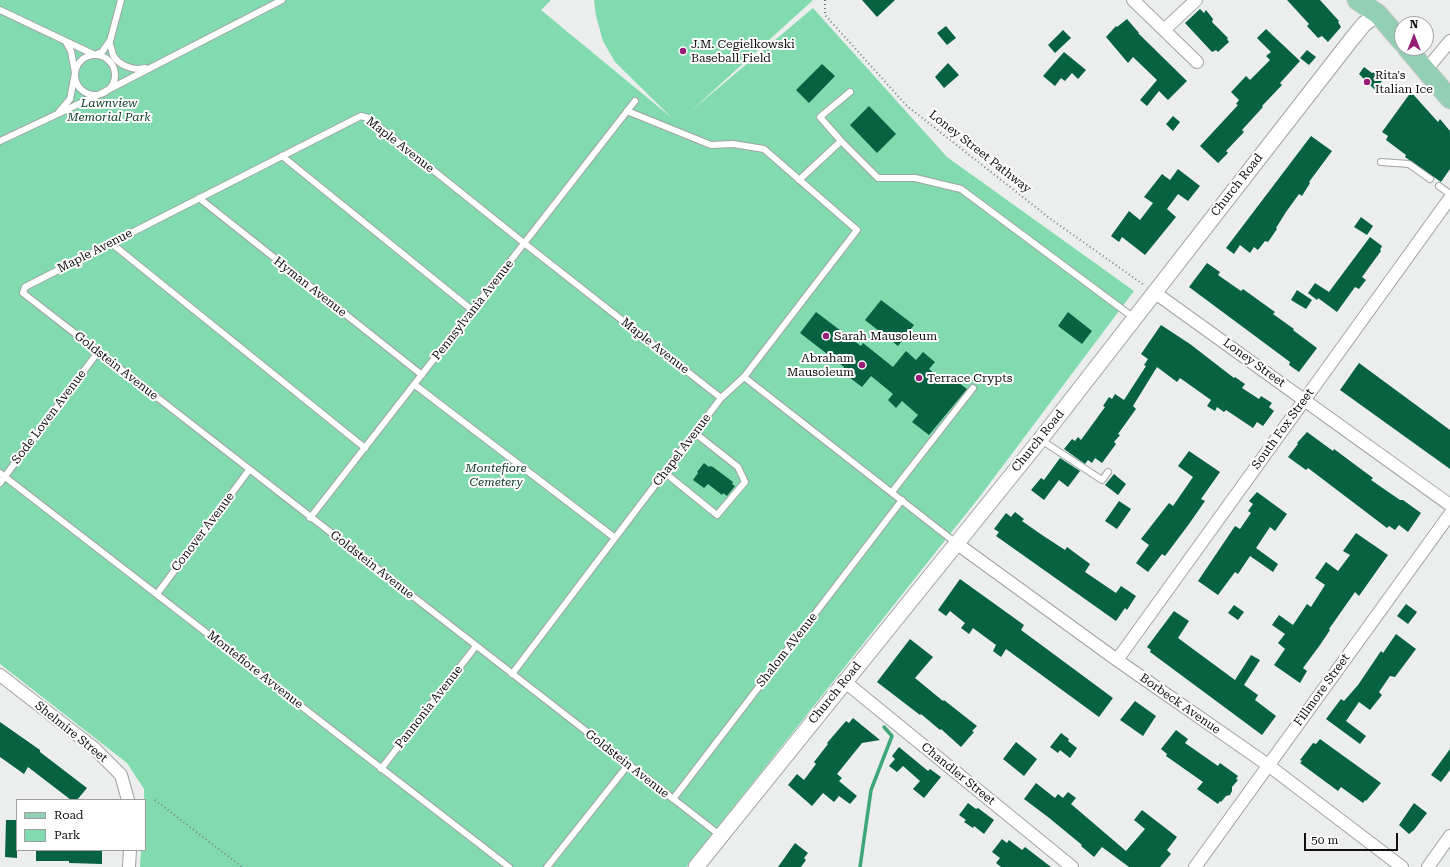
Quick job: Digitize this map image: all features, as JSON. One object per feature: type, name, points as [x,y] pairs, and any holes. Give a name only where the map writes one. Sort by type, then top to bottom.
[{"type":"main road","points":[[1357,0],[1375,7],[1394,32]]},
{"type":"main road","points":[[1414,56],[1450,99]]},
{"type":"street","points":[[1133,0],[1197,62]]},
{"type":"street","points":[[1164,30],[1196,0]]},
{"type":"street","name":"Church Road","points":[[696,867],[844,681],[1040,440],[1364,24],[1375,7]]},
{"type":"street","points":[[1426,70],[1450,41]]},
{"type":"street","name":"South Fox Street","points":[[1116,660],[1450,198]]},
{"type":"street","name":"Loney Street","points":[[1154,292],[1450,505]]},
{"type":"street","name":"Fillmore Street","points":[[1195,867],[1450,514]]},
{"type":"street","name":"Borbeck Avenue","points":[[956,543],[1116,660],[1268,765],[1402,867]]},
{"type":"street","name":"Shelmire Street","points":[[0,675],[94,748],[121,775],[128,799]]},
{"type":"street","name":"Chandler Street","points":[[844,681],[1072,867]]},
{"type":"street","points":[[1428,867],[1450,836]]},
{"type":"street","points":[[129,867],[130,851]]},
{"type":"lane","points":[[105,58],[120,0]]},
{"type":"lane","points":[[66,41],[72,50],[76,81],[83,90],[88,93],[102,93],[282,0]]},
{"type":"lane","points":[[0,10],[95,55],[105,58],[112,65],[115,71],[115,78],[108,90],[0,141]]},
{"type":"lane","points":[[58,114],[70,99],[79,63],[88,56],[102,52],[110,42]]},
{"type":"lane","points":[[110,42],[114,56],[123,65],[138,70],[153,67]]},
{"type":"lane","points":[[850,92],[820,117],[841,141],[878,178],[915,178],[961,189],[1134,318]]},
{"type":"lane","name":"Pennsylvania Avenue","points":[[310,518],[635,101]]},
{"type":"lane","points":[[627,111],[710,145],[733,144],[764,149],[799,180],[841,141]]},
{"type":"lane","name":"Maple Avenue","points":[[23,293],[26,287],[361,116],[368,118],[721,398]]},
{"type":"lane","points":[[282,156],[472,310]]},
{"type":"lane","points":[[1381,162],[1409,164],[1430,179]]},
{"type":"lane","name":"Chapel Avenue","points":[[512,674],[721,398],[744,377],[857,230],[799,180]]},
{"type":"lane","points":[[1439,186],[1450,194]]},
{"type":"lane","name":"Hyman Avenue","points":[[199,198],[422,375]]},
{"type":"lane","points":[[111,243],[365,448]]},
{"type":"lane","name":"Goldstein Avenue","points":[[23,293],[310,518],[721,836]]},
{"type":"lane","name":"Sode Loven Avenue","points":[[0,483],[2,474],[98,352]]},
{"type":"lane","points":[[744,377],[956,543]]},
{"type":"lane","points":[[414,385],[615,538]]},
{"type":"lane","points":[[892,492],[974,388]]},
{"type":"lane","points":[[664,472],[717,515],[745,482],[738,467],[695,433]]},
{"type":"lane","points":[[1040,440],[1102,480],[1108,472]]},
{"type":"lane","name":"Conover Avenue","points":[[157,594],[249,470]]},
{"type":"lane","name":"Montefiore Avvenue","points":[[2,474],[509,867]]},
{"type":"lane","name":"Shalom AVenue","points":[[672,799],[902,500]]},
{"type":"lane","name":"Pannonia Avenue","points":[[381,768],[476,646]]},
{"type":"lane","points":[[547,867],[628,765]]},
{"type":"path","name":"Loney Street Pathway","points":[[824,0],[825,15],[907,106],[1052,220],[1154,292]]},
{"type":"path","points":[[155,800],[242,867]]},
{"type":"green space","name":"Montefiore Cemetery","points":[[0,0],[551,0],[541,10],[672,118],[615,62],[603,41],[596,16],[594,0],[813,0],[691,111],[813,8],[947,157],[1134,291],[981,495],[686,867],[140,867],[141,851],[146,851],[146,799],[144,799],[144,789],[127,763],[0,664]]},
{"type":"building","points":[[862,0],[895,0],[877,17]]},
{"type":"building","points":[[1287,0],[1320,0],[1339,21],[1338,22],[1341,27],[1328,42],[1322,36],[1318,38],[1307,26],[1309,24]]},
{"type":"building","points":[[1200,9],[1204,13],[1206,10],[1213,19],[1212,22],[1228,38],[1227,39],[1229,42],[1218,52],[1216,50],[1212,52],[1185,23]]},
{"type":"building","points":[[1127,19],[1138,33],[1187,81],[1168,100],[1159,91],[1147,106],[1140,100],[1157,80],[1133,57],[1128,63],[1106,37],[1116,26],[1117,27]]},
{"type":"building","points":[[946,26],[956,38],[947,45],[937,33]]},
{"type":"building","points":[[1266,29],[1300,61],[1280,83],[1282,85],[1242,130],[1244,132],[1226,151],[1228,153],[1218,163],[1200,146],[1238,105],[1236,104],[1239,100],[1231,92],[1246,76],[1250,80],[1270,60],[1266,56],[1271,52],[1257,38]]},
{"type":"building","points":[[1063,30],[1071,38],[1055,53],[1048,45]]},
{"type":"building","points":[[1307,50],[1316,57],[1309,65],[1300,58]]},
{"type":"building","points":[[1064,52],[1086,70],[1078,79],[1072,73],[1065,81],[1061,78],[1055,86],[1043,76]]},
{"type":"building","points":[[948,63],[959,75],[944,88],[935,77]]},
{"type":"building","points":[[822,64],[835,76],[809,103],[796,90]]},
{"type":"building","points":[[1364,67],[1372,73],[1375,72],[1381,76],[1382,81],[1375,90],[1359,74]]},
{"type":"building","points":[[1411,92],[1438,122],[1440,119],[1450,131],[1450,169],[1441,182],[1405,157],[1406,155],[1386,140],[1388,136],[1382,132]]},
{"type":"building","points":[[869,106],[896,134],[877,153],[850,125]]},
{"type":"building","points":[[1173,116],[1180,122],[1173,131],[1166,124]]},
{"type":"building","points":[[1311,136],[1332,151],[1309,182],[1310,183],[1302,196],[1299,194],[1286,212],[1268,242],[1265,241],[1258,250],[1254,247],[1250,253],[1240,245],[1234,254],[1226,248]]},
{"type":"building","points":[[1178,169],[1200,186],[1188,201],[1178,194],[1167,209],[1176,217],[1145,255],[1122,237],[1119,242],[1111,236],[1129,211],[1140,220],[1153,203],[1144,197],[1162,174],[1170,180]]},
{"type":"building","points":[[1361,217],[1373,226],[1367,235],[1354,227]]},
{"type":"building","points":[[1370,237],[1382,246],[1381,251],[1362,277],[1366,280],[1359,289],[1355,287],[1337,312],[1318,298],[1317,300],[1308,293],[1315,283],[1329,292]]},
{"type":"building","points":[[1207,263],[1220,272],[1218,275],[1241,291],[1243,289],[1275,312],[1273,314],[1317,348],[1299,372],[1289,365],[1290,362],[1189,287]]},
{"type":"building","points":[[1297,290],[1312,300],[1306,309],[1291,300]]},
{"type":"building","points":[[881,300],[914,325],[898,346],[865,320]]},
{"type":"building","points":[[816,312],[861,346],[863,343],[893,367],[906,351],[916,360],[923,352],[935,362],[929,369],[945,382],[950,376],[967,389],[929,435],[912,422],[918,415],[902,401],[896,408],[888,400],[893,394],[871,376],[862,387],[841,371],[844,367],[800,333]]},
{"type":"building","points":[[1068,312],[1092,331],[1082,344],[1058,326]]},
{"type":"building","points":[[1161,325],[1190,344],[1234,378],[1235,377],[1245,384],[1242,388],[1259,399],[1261,396],[1272,403],[1269,407],[1274,411],[1263,426],[1257,422],[1253,428],[1226,410],[1224,412],[1217,407],[1215,411],[1207,406],[1211,400],[1180,378],[1177,382],[1157,367],[1133,406],[1136,409],[1118,434],[1120,435],[1114,442],[1116,444],[1102,463],[1095,458],[1092,463],[1088,460],[1085,464],[1064,449],[1072,439],[1075,441],[1078,437],[1081,440],[1105,407],[1103,406],[1109,397],[1112,399],[1115,394],[1124,400],[1146,366],[1144,365],[1148,359],[1141,354]]},
{"type":"building","points":[[1359,363],[1450,430],[1450,469],[1340,390]]},
{"type":"building","points":[[1307,432],[1333,451],[1334,449],[1373,478],[1371,480],[1421,513],[1408,532],[1399,525],[1395,530],[1389,526],[1387,528],[1308,468],[1306,470],[1288,457],[1298,444],[1297,443]]},
{"type":"building","points":[[1189,451],[1220,472],[1201,499],[1205,501],[1189,524],[1165,556],[1162,554],[1148,572],[1136,563],[1149,545],[1141,539],[1169,503],[1173,506],[1193,477],[1178,466]]},
{"type":"building","points":[[1060,458],[1080,471],[1068,487],[1059,480],[1044,500],[1031,490],[1041,478],[1044,480]]},
{"type":"building","points":[[704,463],[709,467],[713,467],[733,482],[732,484],[735,486],[727,496],[723,493],[722,495],[708,484],[704,488],[693,480]]},
{"type":"building","points":[[1114,474],[1126,484],[1118,495],[1105,485]]},
{"type":"building","points":[[1257,492],[1287,514],[1275,531],[1270,527],[1256,548],[1278,564],[1273,572],[1250,556],[1238,574],[1235,572],[1218,595],[1198,581],[1235,526],[1240,529],[1251,513],[1248,511],[1253,504],[1249,501]]},
{"type":"building","points":[[1119,501],[1131,509],[1117,529],[1105,521]]},
{"type":"building","points":[[1015,512],[1024,519],[1022,521],[1042,535],[1065,550],[1067,547],[1090,564],[1085,572],[1116,593],[1121,586],[1136,596],[1127,610],[1125,608],[1116,621],[996,536],[999,532],[994,529],[1006,513],[1011,517]]},
{"type":"building","points":[[1356,533],[1388,555],[1359,596],[1355,592],[1329,629],[1330,630],[1320,645],[1303,668],[1307,671],[1300,683],[1274,665],[1285,649],[1278,643],[1285,634],[1272,625],[1279,615],[1293,625],[1307,604],[1311,607],[1325,585],[1315,578],[1326,562],[1338,571],[1350,555],[1343,551]]},
{"type":"building","points":[[960,579],[1024,625],[1021,630],[1113,698],[1099,717],[1006,649],[1001,657],[993,651],[996,645],[973,628],[969,634],[961,628],[965,623],[950,611],[946,616],[938,610]]},
{"type":"building","points":[[1406,604],[1417,612],[1408,624],[1397,616]]},
{"type":"building","points":[[1234,605],[1244,612],[1238,620],[1228,613]]},
{"type":"building","points":[[1174,611],[1189,621],[1178,638],[1235,680],[1251,655],[1260,660],[1244,685],[1258,695],[1255,700],[1276,716],[1262,735],[1150,652],[1151,650],[1147,647]]},
{"type":"building","points":[[1396,634],[1416,649],[1395,677],[1390,676],[1379,692],[1382,695],[1370,710],[1359,702],[1346,721],[1366,736],[1360,744],[1326,719],[1341,699],[1344,701],[1358,685],[1381,651],[1383,653]]},
{"type":"building","points":[[910,639],[933,657],[915,678],[977,726],[972,731],[974,732],[961,747],[941,729],[940,730],[921,714],[920,715],[877,682]]},
{"type":"building","points":[[1135,701],[1156,716],[1143,736],[1120,720]]},
{"type":"building","points":[[853,718],[880,740],[862,743],[837,774],[842,778],[839,781],[857,796],[850,804],[839,796],[834,802],[823,793],[812,806],[788,785],[797,774],[804,780],[816,764],[814,762],[828,744],[827,743],[846,721],[849,723]]},
{"type":"building","points":[[0,722],[40,750],[40,752],[87,788],[78,799],[70,799],[28,767],[24,774],[0,757]]},
{"type":"building","points":[[1176,730],[1188,739],[1185,743],[1218,766],[1220,763],[1238,776],[1236,779],[1238,780],[1232,787],[1230,795],[1226,796],[1218,804],[1197,789],[1203,782],[1166,756],[1167,754],[1161,749]]},
{"type":"building","points":[[1061,733],[1077,748],[1070,758],[1060,750],[1058,753],[1050,747]]},
{"type":"building","points":[[1320,739],[1381,783],[1366,801],[1365,800],[1363,803],[1341,787],[1338,791],[1300,763],[1302,761],[1300,760],[1313,743],[1316,744]]},
{"type":"building","points":[[1016,742],[1037,759],[1024,776],[1003,759]]},
{"type":"building","points":[[899,747],[928,771],[930,769],[941,777],[924,798],[913,789],[920,781],[903,766],[897,772],[889,766],[895,759],[892,756]]},
{"type":"building","points":[[1450,749],[1450,770],[1441,782],[1431,775]]},
{"type":"building","points":[[1036,783],[1055,798],[1058,794],[1063,798],[1068,792],[1076,798],[1071,804],[1126,851],[1145,829],[1134,820],[1142,810],[1177,837],[1167,850],[1171,854],[1160,867],[1129,867],[1102,847],[1094,857],[1081,846],[1082,845],[1024,799]]},
{"type":"building","points":[[968,803],[976,809],[978,808],[994,820],[984,834],[974,826],[973,828],[964,822],[966,820],[959,815]]},
{"type":"building","points":[[1414,803],[1427,813],[1409,834],[1399,825]]},
{"type":"building","points":[[6,820],[16,820],[17,858],[5,857]]},
{"type":"building","points":[[1002,839],[1007,843],[1009,840],[1022,850],[1025,847],[1051,867],[1001,867],[996,863],[1000,858],[992,852]]},
{"type":"building","points":[[795,843],[808,853],[804,858],[806,860],[801,867],[778,867]]},
{"type":"building","points":[[36,851],[102,851],[102,864],[69,863],[69,861],[36,861]]},
{"type":"waterway","points":[[860,867],[871,790],[892,736],[884,727]]},
{"type":"place","name":"J.M. Cegielkowski Baseball Field","points":[[683,51]]},
{"type":"place","name":"Rita's Italian Ice","points":[[1367,82]]},
{"type":"place","name":"Sarah Mausoleum","points":[[826,336]]},
{"type":"place","name":"Abraham Mausoleum","points":[[862,365]]},
{"type":"place","name":"Terrace Crypts","points":[[919,378]]},
{"type":"park label","name":"Lawnview Memorial Park","points":[[109,110]]}]
